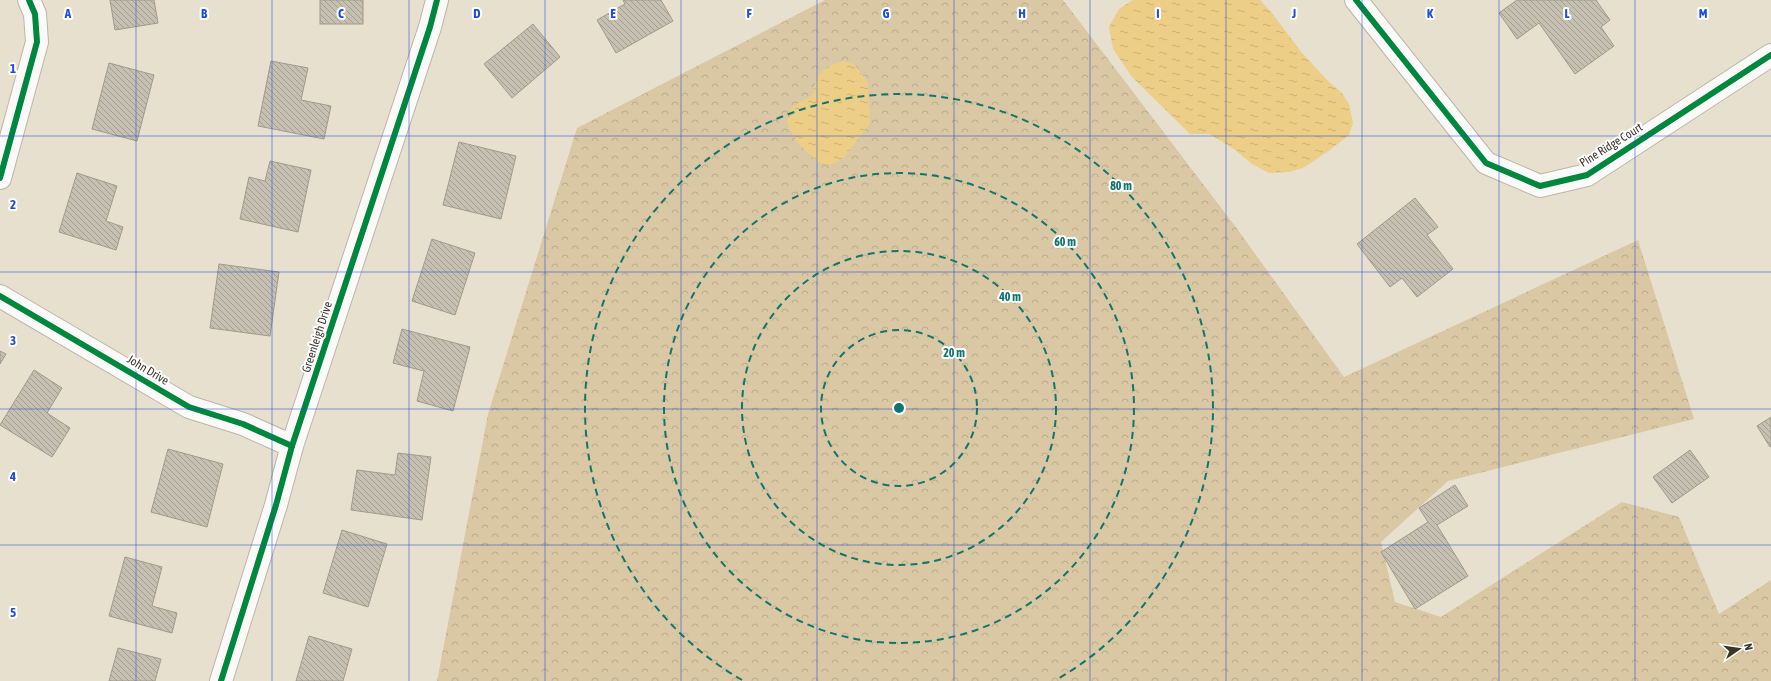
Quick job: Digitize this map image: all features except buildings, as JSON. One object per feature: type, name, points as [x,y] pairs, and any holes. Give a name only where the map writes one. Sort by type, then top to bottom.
[{"type":"street","points":[[0,178],[37,42],[35,14],[29,0]]},
{"type":"street","name":"Greenleigh Drive","points":[[221,681],[276,505],[292,446],[428,35],[437,0]]},
{"type":"street","name":"Pine Ridge Court","points":[[1356,0],[1486,163],[1540,186],[1587,175],[1771,54]]},
{"type":"street","name":"John Drive","points":[[0,296],[189,408],[243,424],[292,446]]},
{"type":"green space","points":[[825,0],[1063,0],[1235,226],[1344,377],[1638,240],[1694,419],[1448,481],[1381,542],[1395,602],[1441,617],[1622,502],[1679,517],[1719,614],[1771,580],[1771,681],[437,681],[488,414],[577,128]]},
{"type":"water","points":[[1133,0],[1260,0],[1272,13],[1302,53],[1328,81],[1342,93],[1349,104],[1353,123],[1349,135],[1303,168],[1289,172],[1269,173],[1252,164],[1234,149],[1210,134],[1190,134],[1132,77],[1113,49],[1109,27],[1119,9]]},
{"type":"water","points":[[844,61],[855,65],[868,83],[870,123],[844,158],[831,165],[821,164],[798,143],[789,128],[787,119],[793,106],[813,95],[816,81],[821,72],[830,66]]},
{"type":"cycle path","points":[[0,178],[37,42],[35,14],[29,0]]},
{"type":"cycle path","points":[[221,681],[276,505],[292,446],[430,27],[437,0]]},
{"type":"cycle path","points":[[1356,0],[1486,163],[1540,186],[1587,175],[1771,55]]},
{"type":"cycle path","points":[[0,296],[189,407],[243,424],[292,446]]}]
